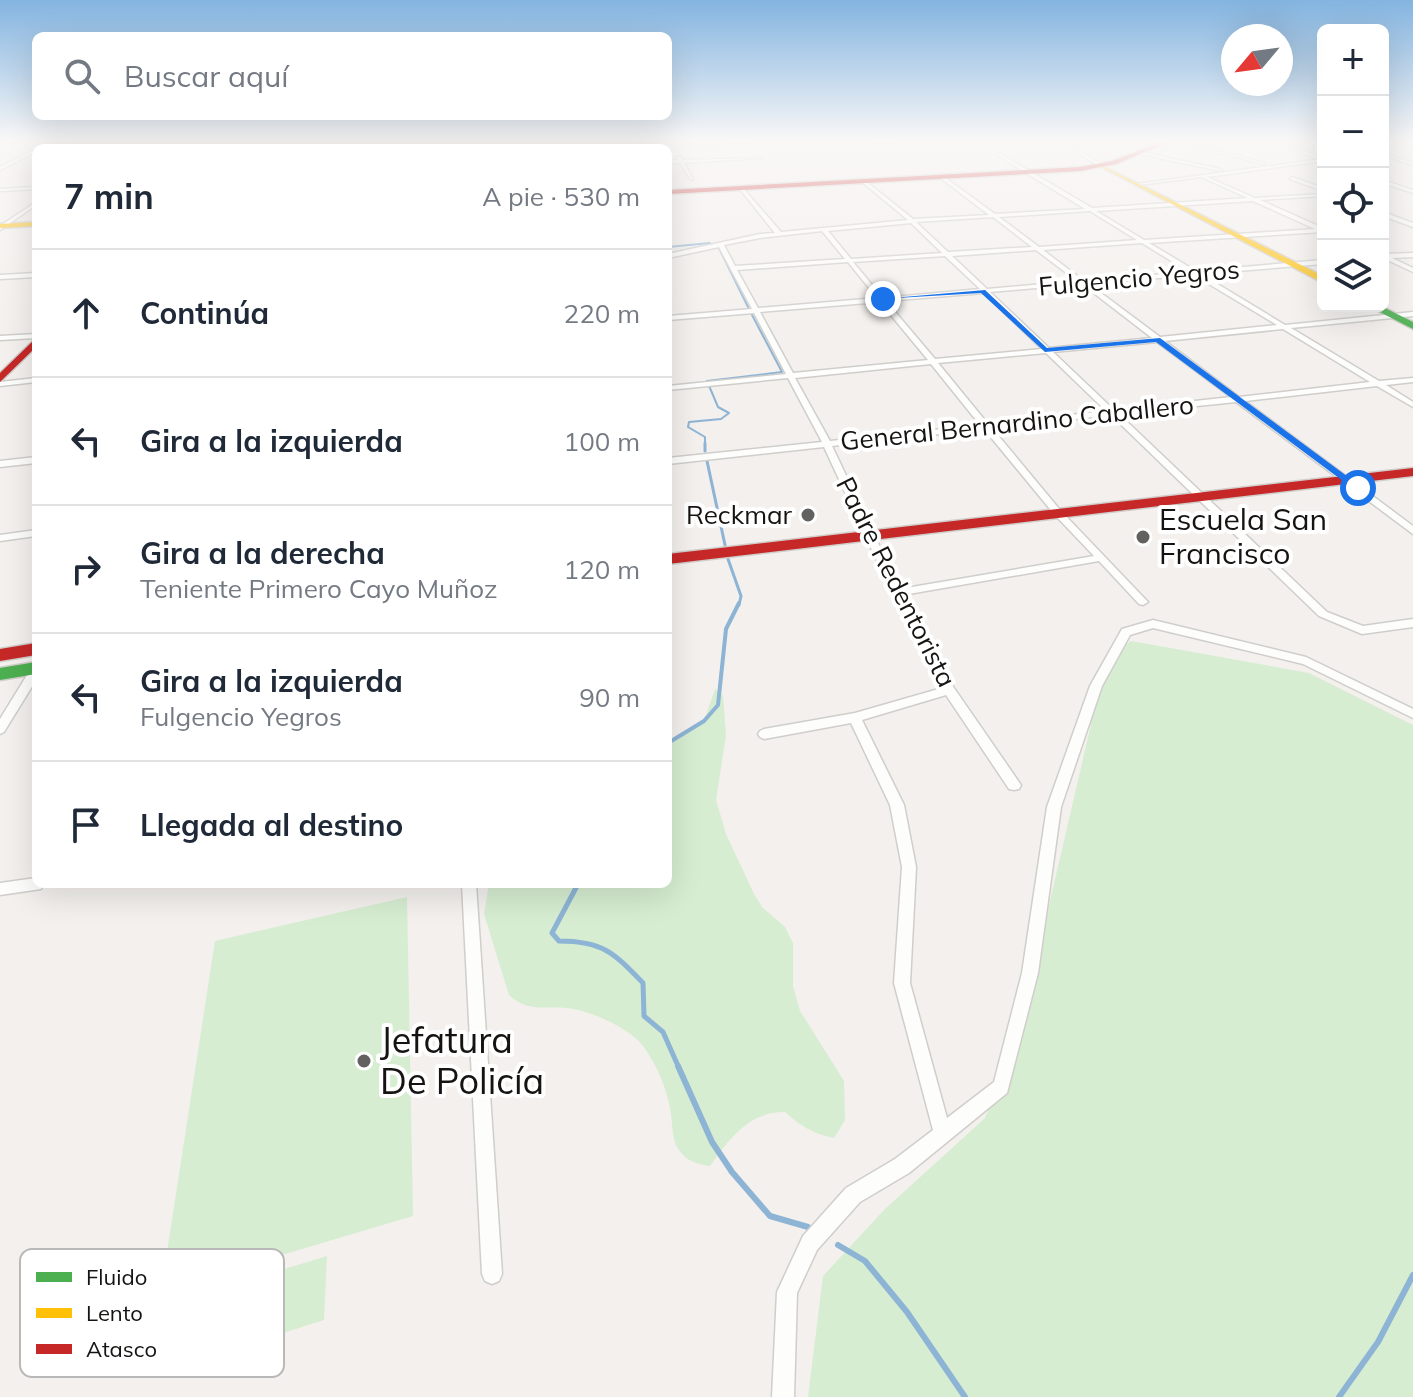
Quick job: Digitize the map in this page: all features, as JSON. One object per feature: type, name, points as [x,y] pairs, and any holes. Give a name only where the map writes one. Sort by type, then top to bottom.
[{"type":"main road","points":[[1180,206],[1317,277]]},
{"type":"main road","points":[[1,227],[32,225]]},
{"type":"main road","points":[[1384,312],[1413,326]]},
{"type":"main road","points":[[0,382],[32,344]]},
{"type":"main road","points":[[1352,484],[1413,472]]},
{"type":"main road","points":[[672,565],[744,552],[1060,516],[1352,484],[1413,482]]},
{"type":"main road","points":[[672,559],[704,558]]},
{"type":"main road","points":[[0,655],[32,650]]},
{"type":"main road","points":[[0,674],[32,670]]},
{"type":"street","points":[[1,227],[31,206]]},
{"type":"street","points":[[757,206],[779,234]]},
{"type":"street","points":[[894,206],[1323,614],[1362,630],[1413,623]]},
{"type":"street","points":[[983,206],[1413,531]]},
{"type":"street","points":[[1084,206],[1413,405]]},
{"type":"street","points":[[672,255],[779,234],[912,221],[1145,206]]},
{"type":"street","points":[[1270,206],[1317,227]]},
{"type":"street","points":[[1389,216],[1412,224]]},
{"type":"street","points":[[1389,226],[1412,224]]},
{"type":"street","points":[[824,230],[1060,516],[1143,602]]},
{"type":"street","points":[[733,268],[1317,230]]},
{"type":"street","name":"Padre Redentorista","points":[[721,245],[827,444],[897,593],[949,690],[1014,785]]},
{"type":"street","points":[[1389,257],[1413,255]]},
{"type":"street","points":[[1389,260],[1413,270]]},
{"type":"street","name":"Fulgencio Yegros","points":[[672,318],[1317,262]]},
{"type":"street","points":[[0,276],[32,274]]},
{"type":"street","points":[[672,388],[1413,314]]},
{"type":"street","points":[[0,340],[32,339]]},
{"type":"street","points":[[0,382],[32,380]]},
{"type":"street","name":"General Bernardino Caballero","points":[[672,461],[1413,380]]},
{"type":"street","points":[[0,464],[32,460]]},
{"type":"street","points":[[0,538],[32,534]]},
{"type":"street","points":[[897,593],[1101,558]]},
{"type":"street","points":[[783,1397],[787,1292],[810,1243],[853,1195],[902,1166],[1001,1087],[1030,973],[1054,807],[1096,686],[1126,632],[1153,624],[1306,661],[1413,714]]},
{"type":"street","points":[[0,729],[32,676]]},
{"type":"street","points":[[764,734],[855,718],[949,690]]},
{"type":"street","points":[[855,718],[897,805],[909,867],[902,983],[943,1135]]},
{"type":"street","points":[[0,889],[32,885]]},
{"type":"street","points":[[469,888],[492,1274]]},
{"type":"green space","points":[[1131,641],[1309,673],[1413,725],[1413,1397],[808,1397],[823,1276],[884,1210],[985,1118],[1018,1039],[1105,664]]},
{"type":"green space","points":[[715,689],[723,696],[726,735],[716,800],[726,834],[754,894],[762,907],[785,927],[793,943],[793,986],[800,1011],[844,1081],[845,1120],[834,1138],[808,1129],[785,1112],[761,1116],[742,1128],[710,1166],[689,1160],[676,1146],[663,1084],[652,1060],[637,1039],[586,1012],[529,1006],[509,995],[484,914],[488,888],[672,888],[672,743],[704,721]]},
{"type":"green space","points":[[407,897],[413,1216],[284,1254],[284,1249],[167,1249],[215,941]]},
{"type":"green space","points":[[327,1256],[324,1320],[284,1333],[284,1269]]},
{"type":"waterway","points":[[672,247],[710,243]]},
{"type":"waterway","points":[[719,248],[748,307]]},
{"type":"waterway","points":[[705,451],[705,437],[688,427],[689,422],[721,419],[729,413],[718,407],[707,381],[782,372],[751,313]]},
{"type":"waterway","points":[[707,461],[728,559],[741,596],[739,605]]},
{"type":"waterway","points":[[672,741],[704,721],[718,705],[726,629],[739,603]]},
{"type":"waterway","points":[[576,888],[552,933],[559,941],[587,943],[607,951],[643,983],[644,1016],[663,1032],[679,1068]]},
{"type":"waterway","points":[[678,1066],[712,1142],[732,1172],[770,1216],[808,1227]]},
{"type":"waterway","points":[[838,1245],[865,1261],[907,1312],[965,1397]]},
{"type":"waterway","points":[[1339,1397],[1378,1342],[1413,1275]]},
{"type":"traffic: fast","points":[[1385,312],[1413,326]]},
{"type":"traffic: fast","points":[[0,674],[32,669]]},
{"type":"traffic: slow","points":[[1181,206],[1317,277]]},
{"type":"traffic: slow","points":[[0,226],[32,224]]},
{"type":"traffic: jam","points":[[0,379],[32,345]]},
{"type":"traffic: jam","points":[[672,559],[1413,472]]},
{"type":"traffic: jam","points":[[0,655],[32,650]]},
{"type":"place","name":"Reckmar","points":[[808,515]]},
{"type":"place","name":"Escuela San Francisco","points":[[1143,537]]},
{"type":"place","name":"Jefatura De Policía","points":[[364,1061]]},
{"type":"route","points":[[883,299],[982,291],[1045,350],[1157,339],[1358,488]]}]
